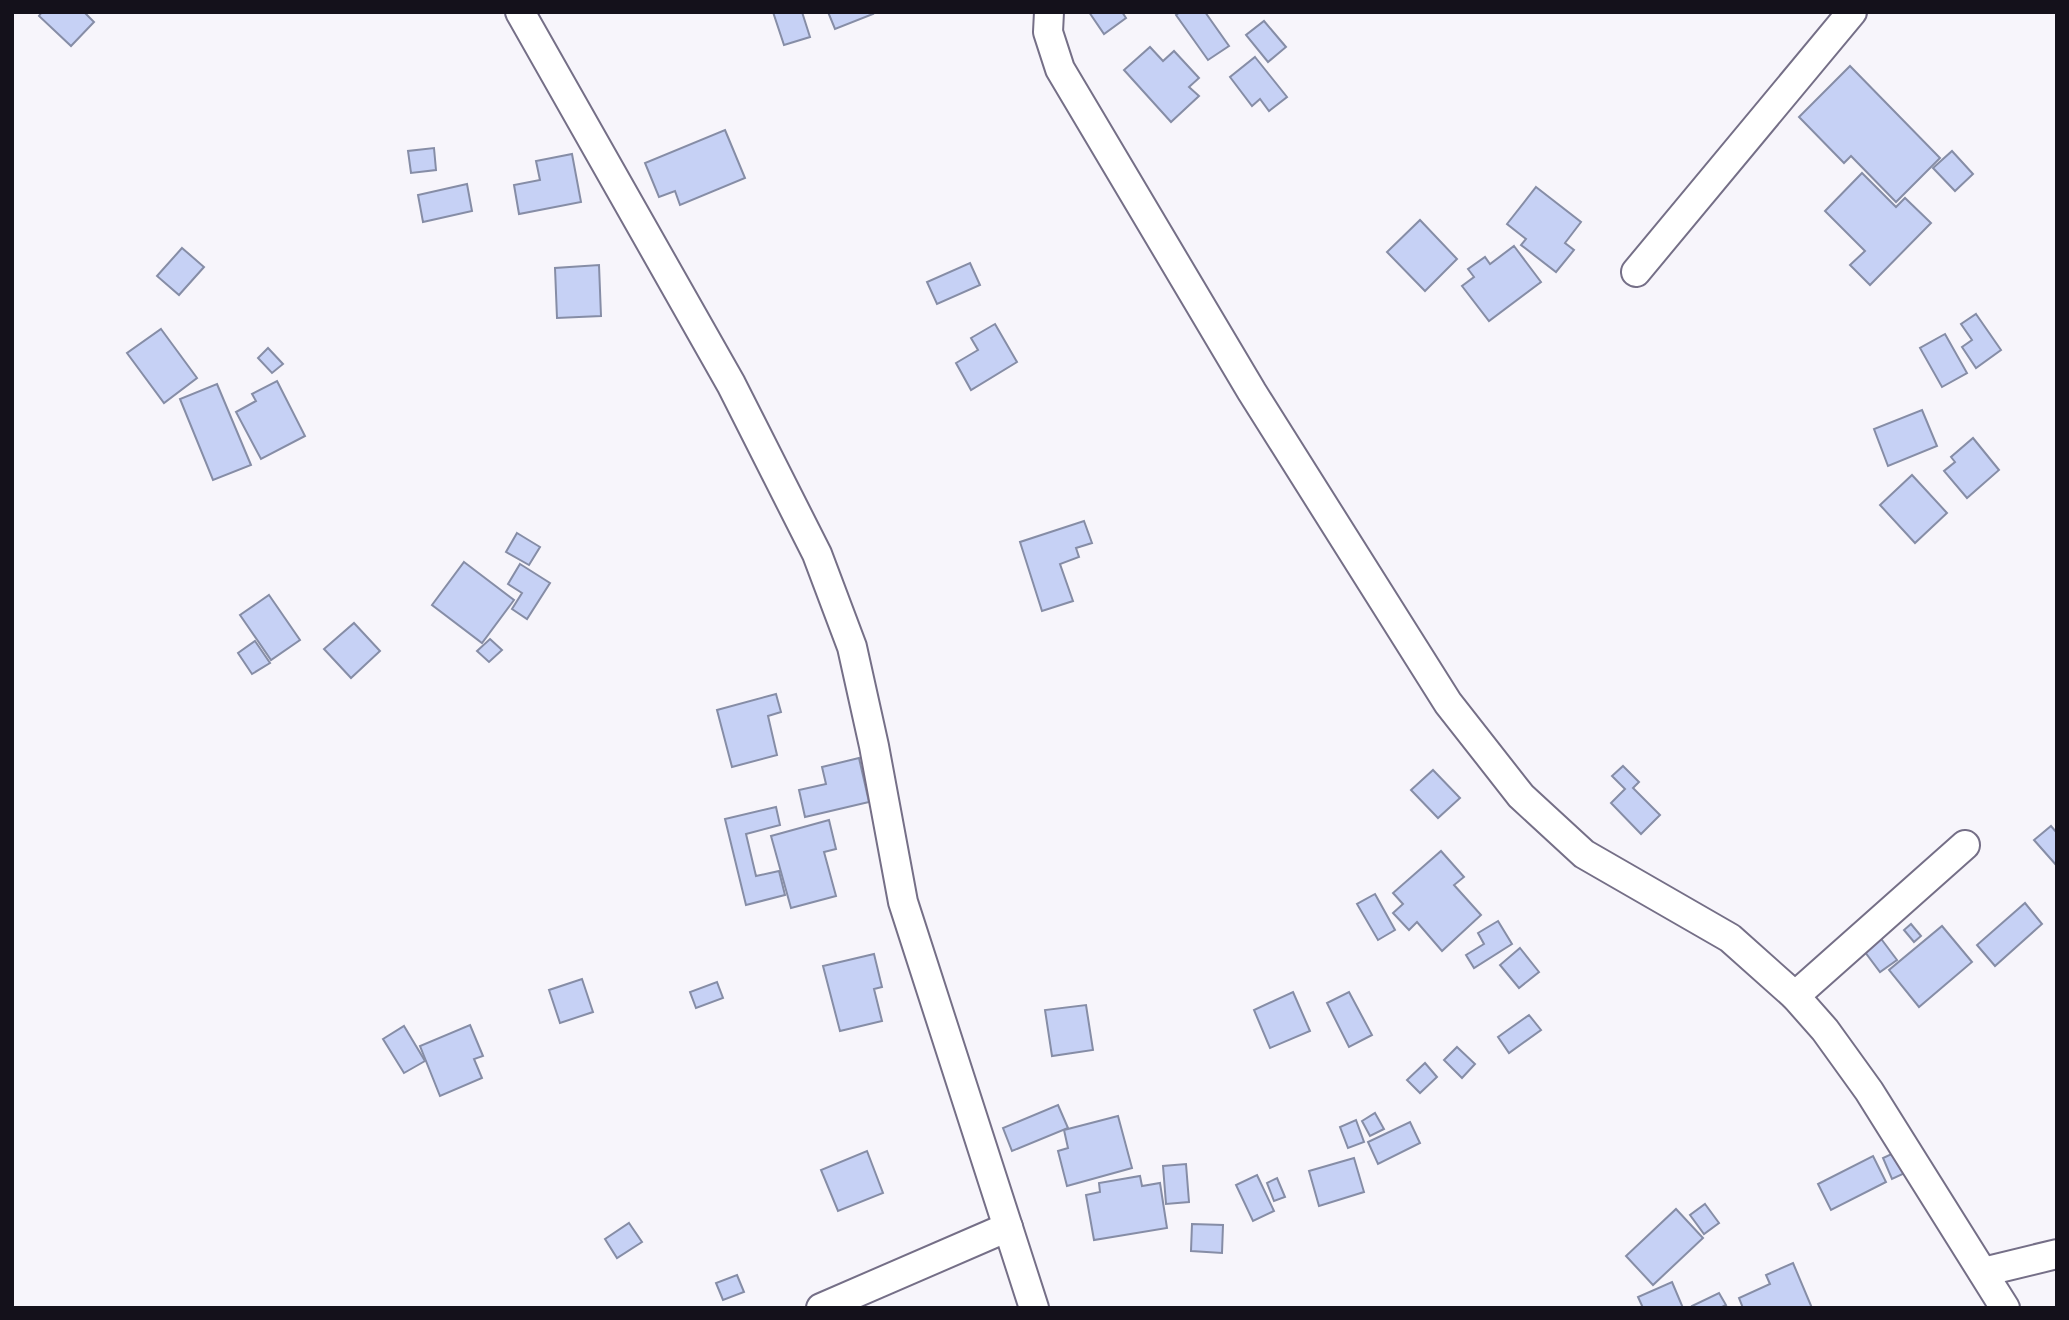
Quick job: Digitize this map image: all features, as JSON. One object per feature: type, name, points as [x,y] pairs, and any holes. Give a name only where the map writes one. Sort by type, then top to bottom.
[{"type":"street","points":[[520,12],[732,384],[817,554],[852,647],[874,746],[903,902],[1034,1308]]},
{"type":"street","points":[[1034,12],[1053,47]]},
{"type":"street","points":[[1049,12],[1048,32],[1060,69],[1252,392],[1448,703],[1521,796],[1584,854],[1730,938],[1795,996],[1825,1030],[1869,1091],[2005,1308]]},
{"type":"street","points":[[1636,272],[1852,12]]},
{"type":"street","points":[[1795,996],[1965,845]]},
{"type":"street","points":[[821,1308],[1008,1227]]},
{"type":"street","points":[[1983,1272],[2057,1254]]},
{"type":"building","points":[[42,12],[84,12],[94,22],[71,46],[39,16]]},
{"type":"building","points":[[773,12],[802,12],[810,37],[784,45]]},
{"type":"building","points":[[828,12],[872,12],[873,14],[835,29]]},
{"type":"building","points":[[1089,12],[1122,12],[1126,18],[1104,34]]},
{"type":"building","points":[[1180,12],[1205,12],[1229,46],[1208,60],[1176,15]]},
{"type":"building","points":[[1264,21],[1286,47],[1268,62],[1246,35]]},
{"type":"building","points":[[1150,47],[1163,61],[1174,51],[1199,78],[1189,87],[1199,96],[1171,122],[1124,70]]},
{"type":"building","points":[[1255,57],[1287,97],[1269,111],[1260,99],[1252,106],[1230,77]]},
{"type":"building","points":[[1850,66],[1940,158],[1896,202],[1851,156],[1844,163],[1799,117]]},
{"type":"building","points":[[725,130],[745,178],[680,205],[675,191],[659,197],[645,163]]},
{"type":"building","points":[[434,148],[436,170],[411,173],[408,151]]},
{"type":"building","points":[[1952,151],[1973,174],[1955,191],[1933,168]]},
{"type":"building","points":[[572,154],[581,202],[519,214],[514,185],[540,180],[536,161]]},
{"type":"building","points":[[1862,173],[1896,207],[1905,198],[1931,223],[1870,285],[1850,265],[1865,251],[1825,211]]},
{"type":"building","points":[[467,184],[472,211],[423,222],[418,195]]},
{"type":"building","points":[[1536,187],[1581,222],[1565,243],[1574,250],[1556,272],[1521,245],[1526,239],[1507,224]]},
{"type":"building","points":[[1420,220],[1457,259],[1425,291],[1387,252]]},
{"type":"building","points":[[1514,246],[1541,282],[1489,321],[1462,286],[1474,277],[1468,269],[1485,257],[1490,264]]},
{"type":"building","points":[[182,248],[204,267],[179,295],[157,276]]},
{"type":"building","points":[[970,263],[980,285],[937,304],[927,282]]},
{"type":"building","points":[[599,265],[601,316],[557,318],[555,268]]},
{"type":"building","points":[[1976,314],[2001,350],[1976,368],[1962,347],[1972,340],[1961,324]]},
{"type":"building","points":[[995,324],[1017,362],[971,390],[956,363],[978,350],[971,338]]},
{"type":"building","points":[[161,329],[197,378],[164,403],[127,353]]},
{"type":"building","points":[[1945,334],[1967,373],[1942,387],[1920,348]]},
{"type":"building","points":[[268,348],[283,364],[272,373],[258,358]]},
{"type":"building","points":[[277,381],[305,436],[261,459],[236,412],[256,401],[252,394]]},
{"type":"building","points":[[217,384],[251,465],[213,480],[180,399]]},
{"type":"building","points":[[1922,410],[1937,446],[1888,466],[1874,429]]},
{"type":"building","points":[[1973,438],[1999,470],[1967,498],[1944,471],[1955,462],[1951,457]]},
{"type":"building","points":[[1912,475],[1947,513],[1915,543],[1880,505]]},
{"type":"building","points":[[1084,521],[1092,543],[1076,548],[1079,557],[1060,564],[1073,601],[1042,611],[1020,542]]},
{"type":"building","points":[[517,533],[540,547],[529,565],[506,552]]},
{"type":"building","points":[[464,562],[514,600],[482,643],[432,605]]},
{"type":"building","points":[[520,564],[550,583],[527,619],[512,609],[522,593],[508,584]]},
{"type":"building","points":[[269,595],[300,640],[271,660],[240,615]]},
{"type":"building","points":[[354,623],[380,651],[351,678],[324,649]]},
{"type":"building","points":[[490,639],[502,650],[489,662],[477,651]]},
{"type":"building","points":[[255,641],[270,663],[252,674],[238,653]]},
{"type":"building","points":[[776,694],[781,712],[768,716],[777,755],[732,767],[717,710]]},
{"type":"building","points":[[859,758],[869,802],[805,817],[799,790],[826,784],[822,767]]},
{"type":"building","points":[[1623,766],[1639,782],[1633,788],[1660,815],[1641,834],[1611,803],[1625,789],[1612,776]]},
{"type":"building","points":[[1433,770],[1460,798],[1438,818],[1411,790]]},
{"type":"building","points":[[776,807],[780,825],[746,834],[756,876],[779,871],[785,895],[746,905],[725,819]]},
{"type":"building","points":[[829,820],[836,849],[824,852],[836,896],[791,908],[771,836]]},
{"type":"building","points":[[2051,826],[2057,833],[2057,866],[2034,840]]},
{"type":"building","points":[[1441,851],[1464,877],[1454,885],[1481,915],[1442,951],[1417,922],[1409,930],[1393,913],[1403,904],[1393,893]]},
{"type":"building","points":[[1375,894],[1395,930],[1378,940],[1357,904]]},
{"type":"building","points":[[2025,903],[2042,924],[1995,966],[1977,945]]},
{"type":"building","points":[[1498,921],[1512,944],[1474,968],[1466,955],[1484,944],[1478,933]]},
{"type":"building","points":[[1911,924],[1921,936],[1914,942],[1904,930]]},
{"type":"building","points":[[1942,926],[1972,962],[1919,1007],[1889,970]]},
{"type":"building","points":[[1879,936],[1897,960],[1880,972],[1862,948]]},
{"type":"building","points":[[1520,948],[1539,972],[1519,988],[1500,965]]},
{"type":"building","points":[[874,954],[882,987],[874,989],[882,1021],[840,1031],[823,966]]},
{"type":"building","points":[[582,979],[593,1012],[560,1023],[549,990]]},
{"type":"building","points":[[717,982],[723,998],[696,1008],[690,992]]},
{"type":"building","points":[[1293,992],[1310,1031],[1270,1048],[1254,1010]]},
{"type":"building","points":[[1349,992],[1372,1035],[1349,1047],[1327,1003]]},
{"type":"building","points":[[1086,1005],[1093,1050],[1052,1056],[1045,1010]]},
{"type":"building","points":[[1529,1015],[1541,1030],[1509,1053],[1498,1037]]},
{"type":"building","points":[[470,1025],[483,1056],[474,1059],[482,1078],[440,1096],[420,1046]]},
{"type":"building","points":[[404,1026],[425,1061],[404,1073],[383,1039]]},
{"type":"building","points":[[1457,1047],[1475,1064],[1462,1078],[1444,1060]]},
{"type":"building","points":[[1425,1063],[1437,1077],[1420,1093],[1407,1080]]},
{"type":"building","points":[[1058,1105],[1068,1128],[1012,1151],[1003,1128]]},
{"type":"building","points":[[1375,1113],[1384,1129],[1370,1136],[1362,1121]]},
{"type":"building","points":[[1118,1116],[1132,1168],[1067,1186],[1058,1151],[1068,1148],[1064,1130]]},
{"type":"building","points":[[1356,1120],[1364,1142],[1348,1148],[1340,1127]]},
{"type":"building","points":[[1410,1122],[1420,1143],[1378,1164],[1368,1142]]},
{"type":"building","points":[[867,1151],[883,1193],[838,1211],[821,1170]]},
{"type":"building","points":[[1898,1151],[1907,1172],[1892,1179],[1883,1158]]},
{"type":"building","points":[[1873,1156],[1886,1182],[1831,1210],[1818,1184]]},
{"type":"building","points":[[1354,1158],[1364,1192],[1319,1206],[1309,1171]]},
{"type":"building","points":[[1186,1164],[1189,1202],[1166,1204],[1163,1166]]},
{"type":"building","points":[[1257,1175],[1274,1211],[1253,1221],[1236,1185]]},
{"type":"building","points":[[1140,1176],[1142,1186],[1160,1183],[1167,1228],[1094,1240],[1086,1195],[1100,1192],[1099,1183]]},
{"type":"building","points":[[1277,1178],[1285,1197],[1274,1201],[1267,1183]]},
{"type":"building","points":[[1705,1204],[1719,1223],[1704,1234],[1690,1215]]},
{"type":"building","points":[[1676,1209],[1703,1238],[1653,1285],[1626,1256]]},
{"type":"building","points":[[629,1223],[642,1242],[617,1258],[605,1239]]},
{"type":"building","points":[[1192,1224],[1223,1225],[1222,1253],[1191,1251]]},
{"type":"building","points":[[1793,1263],[1812,1308],[1743,1308],[1739,1298],[1770,1284],[1766,1275]]},
{"type":"building","points":[[737,1275],[744,1292],[723,1300],[716,1283]]},
{"type":"building","points":[[1672,1282],[1683,1308],[1643,1308],[1638,1297]]},
{"type":"building","points":[[1719,1293],[1726,1305],[1720,1308],[1693,1308],[1692,1306]]}]
